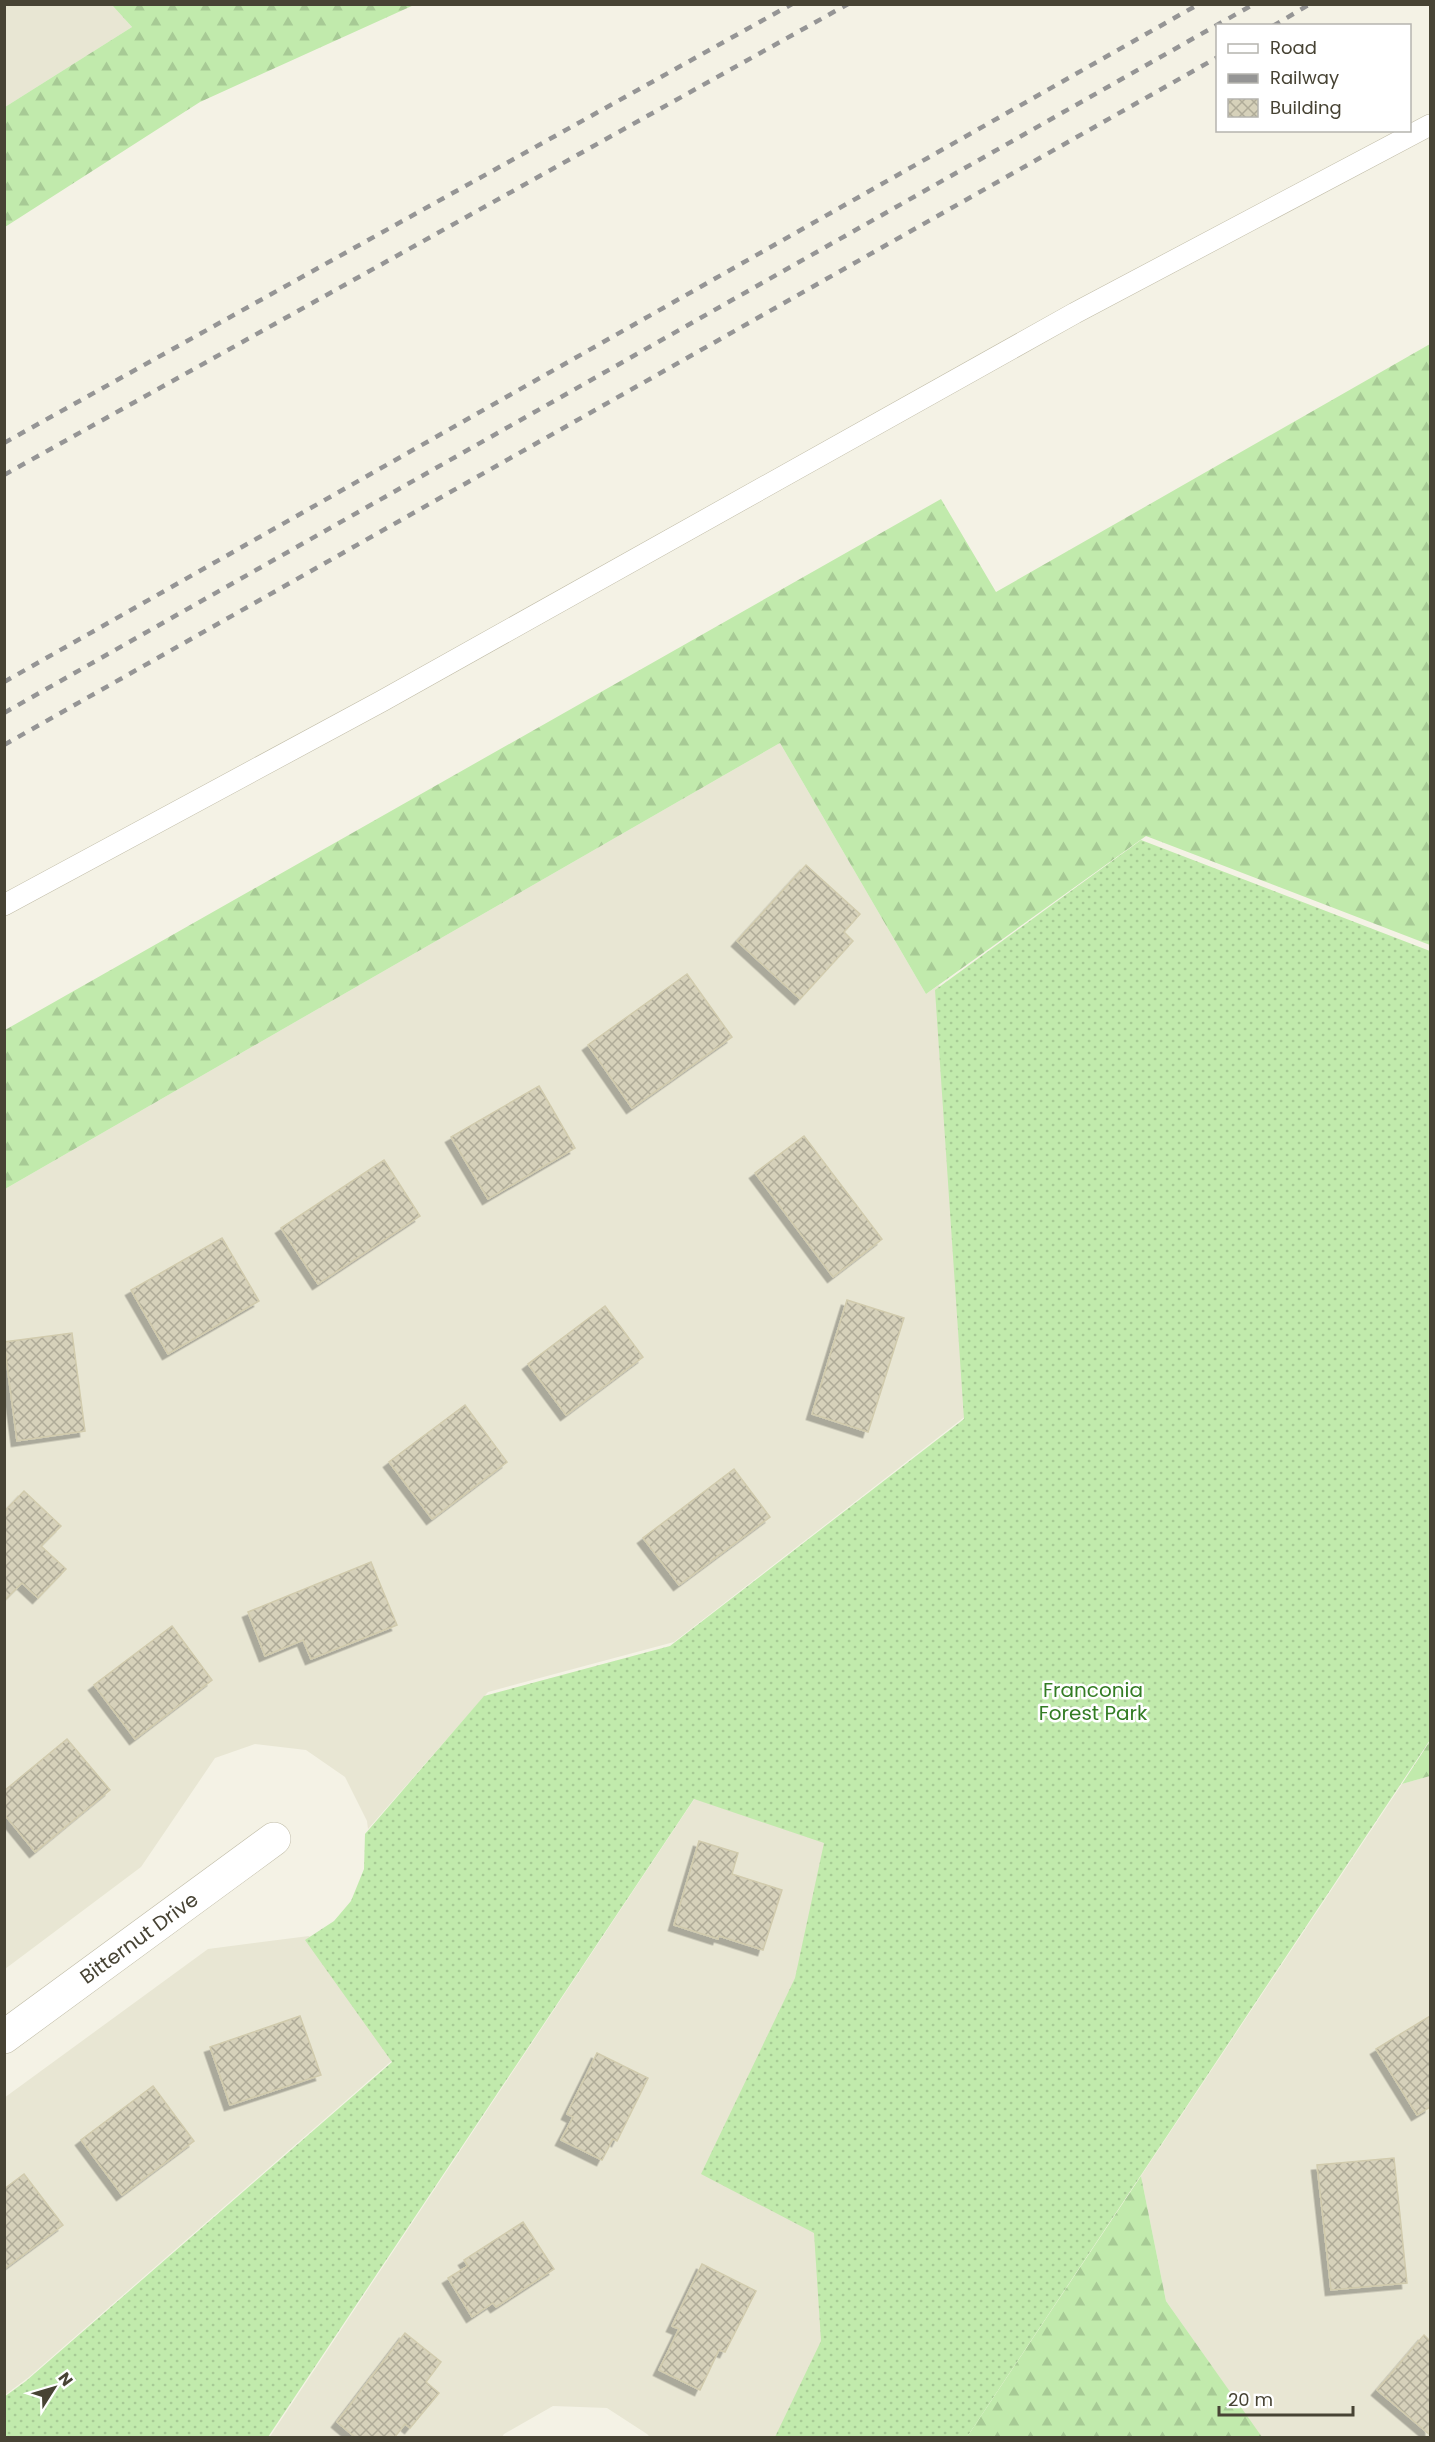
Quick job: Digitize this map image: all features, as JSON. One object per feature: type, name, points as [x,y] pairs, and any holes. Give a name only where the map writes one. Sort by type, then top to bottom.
[{"type":"street","name":"Bitternut Drive","points":[[4,2037],[274,1839]]},
{"type":"lane","points":[[4,905],[382,701],[1075,312],[1431,125]]},
{"type":"shaded area","points":[[5,5],[112,5],[132,27],[5,107]]},
{"type":"shaded area","points":[[780,743],[926,994],[939,985],[967,1415],[674,1642],[488,1692],[368,1829],[367,1821],[345,1777],[306,1750],[255,1744],[215,1758],[141,1867],[5,1969],[5,1189]]},
{"type":"shaded area","points":[[1430,1776],[1430,2437],[1262,2438],[1166,2301],[1141,2176],[1402,1784]]},
{"type":"shaded area","points":[[697,1795],[828,1838],[818,2228],[825,2336],[776,2437],[650,2437],[607,2408],[553,2406],[502,2437],[269,2438]]},
{"type":"shaded area","points":[[309,1936],[396,2057],[29,2377],[5,2395],[4,2098],[208,1949]]},
{"type":"green space","points":[[112,5],[414,5],[200,102],[5,227],[5,107],[132,27]]},
{"type":"green space","points":[[1430,344],[1430,945],[1146,836],[926,994],[780,743],[5,1189],[5,1030],[941,499],[996,592]]},
{"type":"green space","name":"Franconia Forest Park","points":[[1141,840],[1430,951],[1430,1740],[967,2437],[775,2437],[821,2341],[814,2233],[701,2174],[795,1978],[824,1843],[694,1799],[268,2437],[5,2437],[4,2397],[26,2381],[392,2062],[305,1940],[334,1921],[351,1901],[364,1869],[365,1834],[484,1696],[670,1646],[964,1419],[935,990]]},
{"type":"green space","points":[[1430,1741],[1430,1776],[1402,1784]]},
{"type":"green space","points":[[1141,2176],[1166,2301],[1262,2437],[967,2437]]},
{"type":"building","points":[[806,865],[860,914],[844,932],[853,941],[800,999],[737,941]]},
{"type":"building","points":[[687,974],[732,1037],[632,1108],[588,1045]]},
{"type":"building","points":[[539,1086],[575,1148],[488,1199],[451,1137]]},
{"type":"building","points":[[804,1136],[882,1239],[833,1277],[755,1173]]},
{"type":"building","points":[[384,1160],[420,1216],[318,1284],[281,1228]]},
{"type":"building","points":[[222,1238],[259,1301],[168,1354],[131,1290]]},
{"type":"building","points":[[847,1300],[904,1318],[868,1432],[812,1414]]},
{"type":"building","points":[[605,1306],[643,1357],[566,1415],[528,1364]]},
{"type":"building","points":[[72,1333],[85,1431],[17,1441],[4,1342]]},
{"type":"building","points":[[465,1405],[507,1462],[432,1519],[389,1462]]},
{"type":"building","points":[[734,1469],[770,1517],[679,1585],[643,1538]]},
{"type":"building","points":[[24,1491],[61,1526],[41,1546],[66,1569],[38,1598],[22,1583],[4,1601],[4,1512]]},
{"type":"building","points":[[371,1562],[397,1625],[311,1659],[303,1640],[265,1656],[248,1612]]},
{"type":"building","points":[[172,1626],[212,1680],[135,1739],[94,1685]]},
{"type":"building","points":[[67,1739],[110,1790],[35,1852],[4,1814],[4,1791]]},
{"type":"building","points":[[699,1841],[738,1853],[732,1874],[782,1890],[763,1950],[674,1925]]},
{"type":"building","points":[[300,2016],[321,2075],[230,2105],[210,2047]]},
{"type":"building","points":[[1430,2016],[1430,2107],[1417,2115],[1376,2049]]},
{"type":"building","points":[[597,2053],[648,2078],[617,2141],[613,2139],[602,2160],[561,2140],[573,2117],[567,2114]]},
{"type":"building","points":[[153,2086],[194,2141],[122,2195],[81,2140]]},
{"type":"building","points":[[1394,2158],[1407,2283],[1331,2290],[1317,2165]]},
{"type":"building","points":[[24,2174],[63,2225],[4,2269],[4,2189]]},
{"type":"building","points":[[523,2222],[554,2269],[496,2307],[493,2303],[472,2317],[448,2278],[468,2266],[464,2260]]},
{"type":"building","points":[[702,2264],[756,2291],[725,2352],[719,2350],[700,2390],[659,2370],[679,2329],[672,2326]]},
{"type":"building","points":[[405,2333],[441,2362],[426,2382],[439,2393],[410,2428],[405,2424],[394,2438],[356,2438],[337,2422]]},
{"type":"building","points":[[1424,2335],[1430,2341],[1430,2435],[1377,2390]]},
{"type":"railway","points":[[4,443],[792,4]]},
{"type":"railway","points":[[4,475],[848,4]]},
{"type":"railway","points":[[4,682],[1199,4]]},
{"type":"railway","points":[[1219,24],[1254,4]]},
{"type":"railway","points":[[1276,24],[1310,4]]},
{"type":"railway","points":[[4,713],[1216,26]]},
{"type":"railway","points":[[4,745],[1216,58]]}]
